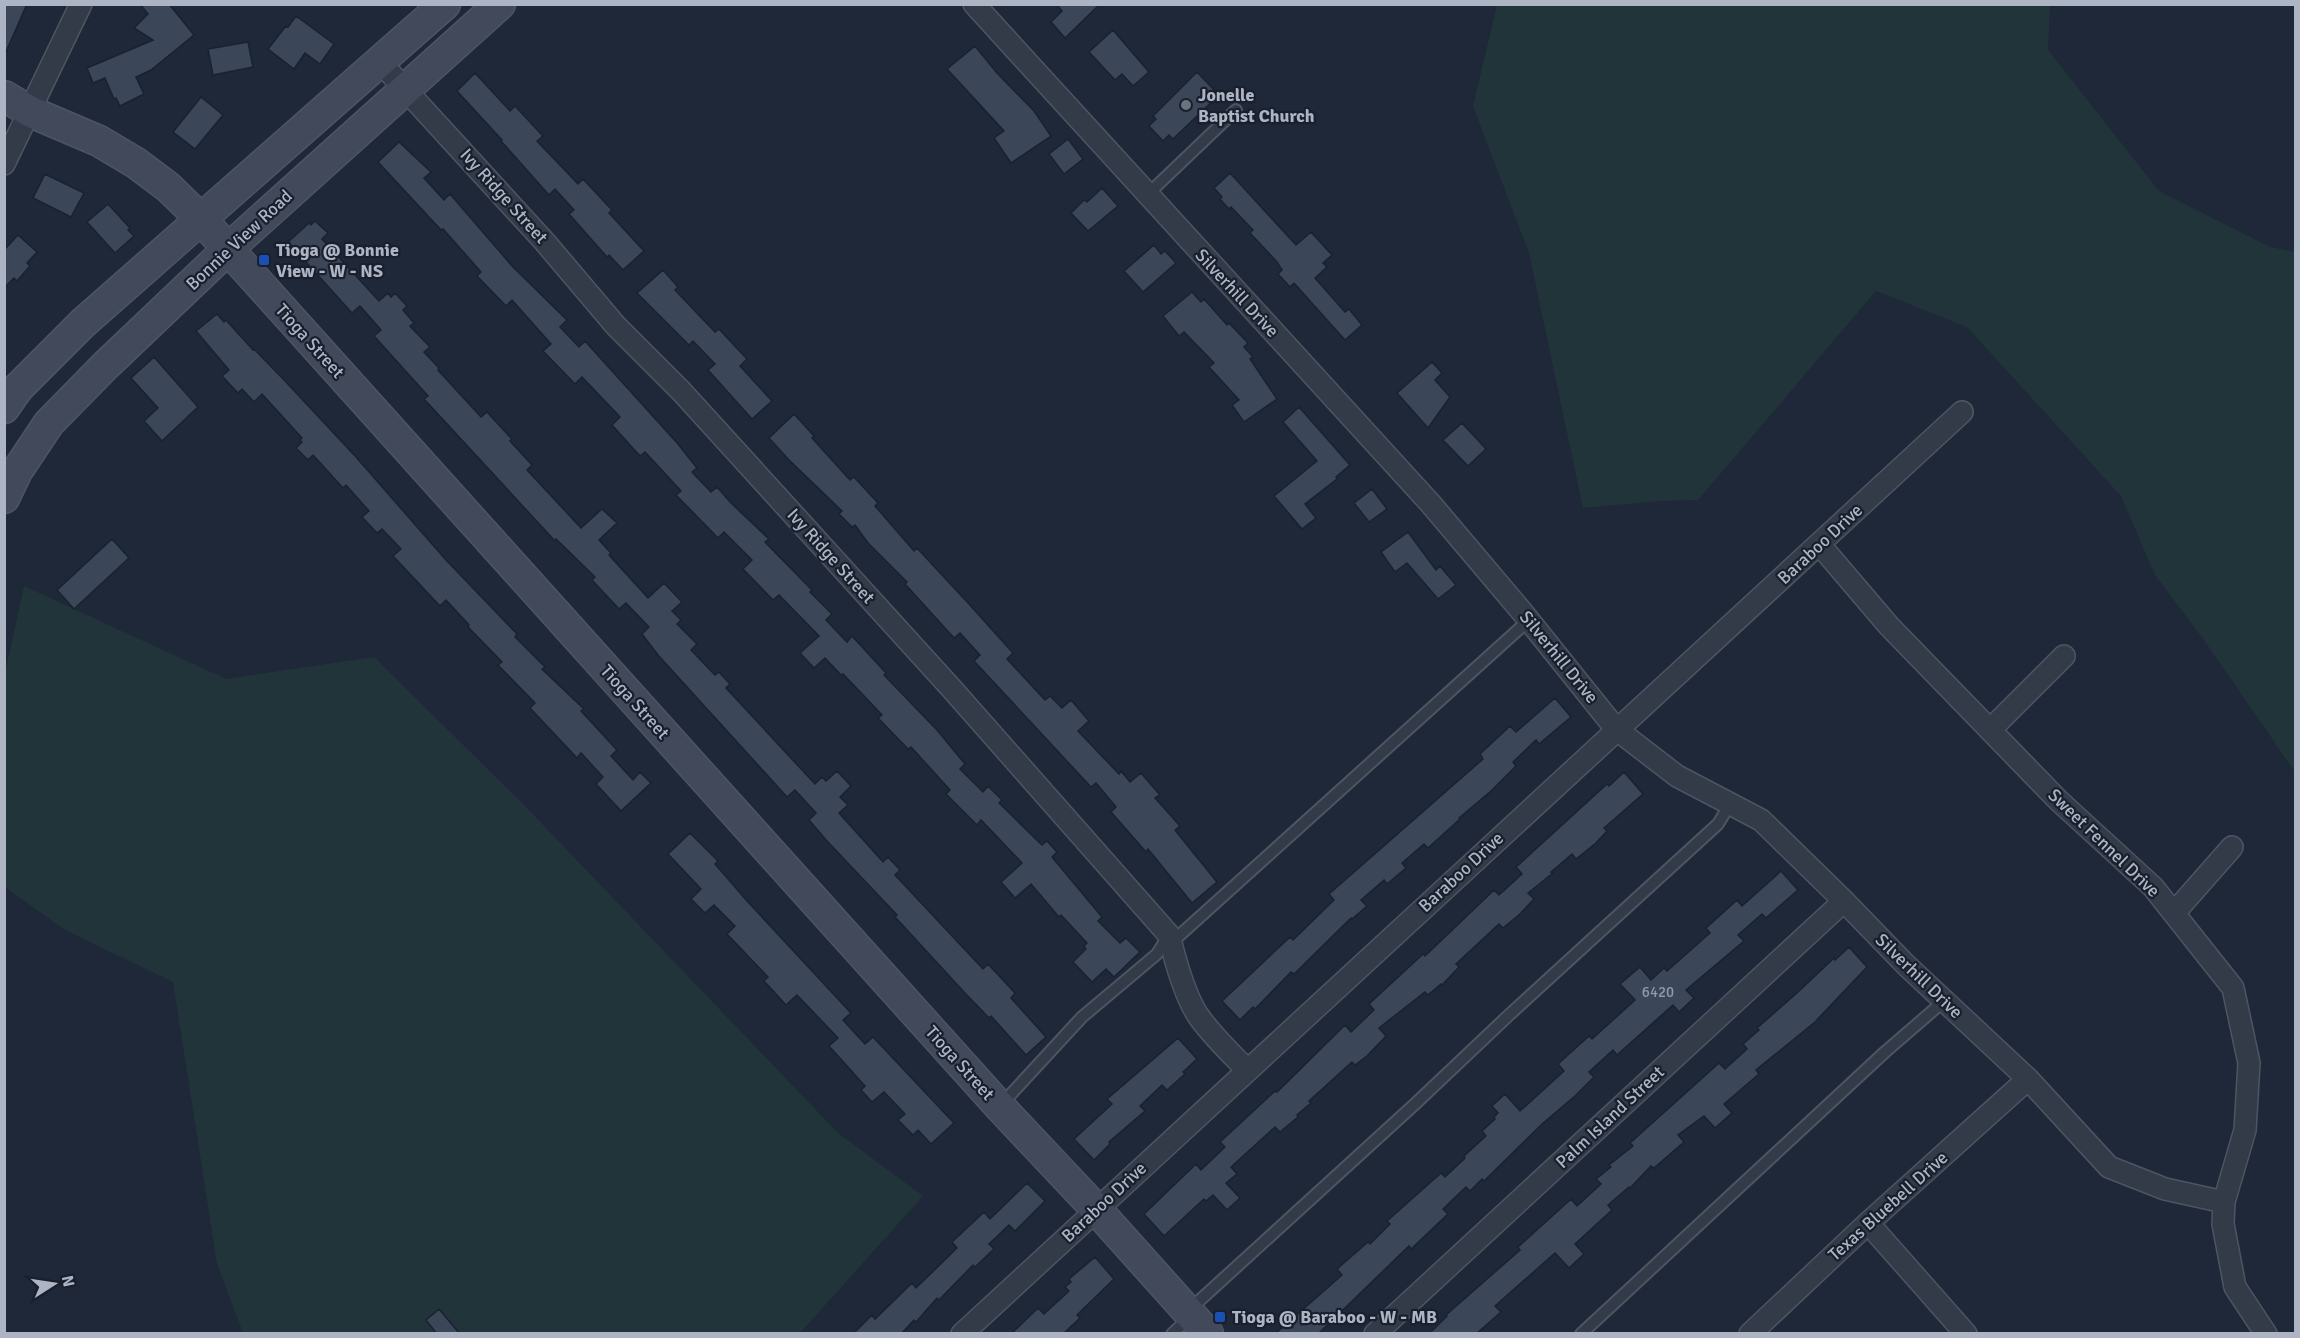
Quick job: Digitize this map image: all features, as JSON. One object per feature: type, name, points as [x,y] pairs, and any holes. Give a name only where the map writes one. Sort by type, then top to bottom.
[{"type":"street","points":[[4,164],[81,4]]},
{"type":"street","points":[[4,408],[18,388],[83,323],[381,63],[445,4]]},
{"type":"street","name":"Bonnie View Road","points":[[4,498],[17,471],[49,423],[105,366],[228,249],[500,4]]},
{"type":"street","name":"Silverhill Drive","points":[[974,4],[1430,503],[1529,620],[1616,729],[1677,776],[1761,820],[1844,900],[1906,965],[2028,1079],[2109,1167],[2165,1189],[2224,1202]]},
{"type":"street","name":"Ivy Ridge Street","points":[[381,63],[544,241],[616,326],[682,392],[952,689],[1170,939],[1177,965],[1196,1012],[1216,1038],[1247,1070]]},
{"type":"street","name":"Tioga Street","points":[[4,96],[30,112],[99,141],[136,163],[168,187],[201,219],[1000,1107],[1096,1209],[1190,1323]]},
{"type":"street","name":"Baraboo Drive","points":[[962,1334],[1962,412]]},
{"type":"street","name":"Sweet Fennel Drive","points":[[1820,545],[1889,626],[2059,801],[2153,886],[2233,988],[2249,1063],[2245,1130],[2224,1202],[2223,1224],[2235,1287],[2266,1334]]},
{"type":"street","points":[[1990,730],[2064,656]]},
{"type":"street","points":[[2174,913],[2232,847]]},
{"type":"street","name":"Palm Island Street","points":[[1375,1334],[1844,900]]},
{"type":"street","name":"Texas Bluebell Drive","points":[[1749,1334],[2028,1079]]},
{"type":"street","points":[[1868,1223],[1966,1334]]},
{"type":"lane","points":[[1147,195],[1236,110]]},
{"type":"lane","points":[[1000,1107],[1082,1017],[1157,954],[1170,939],[1529,620]]},
{"type":"lane","points":[[1190,1323],[1509,1015],[1718,824],[1730,804]]},
{"type":"lane","points":[[1581,1334],[1844,1089],[1944,1001]]},
{"type":"green space","points":[[1497,5],[2050,5],[2048,50],[2159,191],[2270,247],[2295,252],[2295,772],[2204,640],[2155,575],[2121,496],[1967,327],[1876,291],[1698,500],[1583,508],[1529,253],[1473,106]]},
{"type":"green space","points":[[24,586],[226,679],[374,657],[523,804],[838,1133],[923,1196],[800,1333],[243,1333],[217,1264],[173,982],[65,930],[5,887],[5,673]]},
{"type":"building","points":[[4,4],[27,4],[5,54],[4,54]]},
{"type":"building","points":[[140,4],[169,4],[194,35],[151,70],[136,77],[144,94],[120,106],[116,98],[114,99],[105,78],[93,83],[87,68],[153,40],[134,28],[148,14]]},
{"type":"building","points":[[1056,4],[1100,4],[1065,38],[1051,22],[1062,11]]},
{"type":"building","points":[[296,16],[334,44],[320,64],[305,53],[294,69],[268,49]]},
{"type":"building","points":[[1113,30],[1149,72],[1133,86],[1122,74],[1115,80],[1089,52]]},
{"type":"building","points":[[248,42],[253,67],[213,75],[208,49]]},
{"type":"building","points":[[975,46],[997,73],[1034,111],[1051,136],[1011,163],[994,138],[1004,131],[947,69]]},
{"type":"building","name":"Jonelle Baptist Church","points":[[1197,72],[1219,95],[1173,139],[1169,135],[1163,141],[1149,126],[1156,119],[1153,116]]},
{"type":"building","points":[[475,73],[510,111],[515,106],[543,136],[537,141],[578,184],[583,179],[612,210],[609,213],[644,251],[623,270],[609,255],[607,257],[569,214],[574,210],[555,189],[549,195],[457,91]]},
{"type":"building","points":[[201,97],[223,115],[195,149],[173,132]]},
{"type":"building","points":[[1068,139],[1083,159],[1064,174],[1049,154]]},
{"type":"building","points":[[399,142],[431,172],[424,178],[444,200],[450,194],[513,267],[567,320],[560,327],[579,347],[585,341],[678,444],[697,468],[692,472],[711,492],[717,487],[769,539],[765,542],[832,614],[826,620],[847,642],[852,636],[886,673],[884,675],[937,730],[965,764],[960,769],[983,792],[988,786],[1002,800],[999,803],[1042,845],[1047,841],[1057,852],[1052,857],[1102,917],[1098,921],[1120,943],[1126,938],[1140,952],[1114,977],[1106,969],[1092,982],[1073,962],[1086,949],[1084,946],[1087,943],[1061,915],[1059,917],[1031,884],[1015,898],[1001,882],[1022,863],[981,820],[977,825],[946,794],[950,790],[911,747],[908,749],[878,718],[882,715],[843,674],[841,675],[825,658],[814,668],[800,653],[819,636],[779,595],[773,600],[743,569],[752,560],[724,532],[718,538],[676,495],[681,491],[645,452],[640,456],[612,425],[620,417],[582,377],[575,384],[543,351],[551,344],[512,300],[506,306],[477,276],[481,272],[378,162]]},
{"type":"building","points":[[1230,173],[1296,245],[1311,232],[1332,255],[1323,263],[1327,267],[1315,278],[1345,312],[1349,309],[1362,325],[1345,340],[1294,283],[1290,287],[1278,274],[1282,270],[1250,233],[1253,230],[1220,199],[1222,197],[1214,188]]},
{"type":"building","points":[[45,174],[84,193],[71,217],[33,198]]},
{"type":"building","points":[[1102,188],[1118,206],[1088,231],[1071,213],[1084,200],[1087,202]]},
{"type":"building","points":[[108,204],[130,228],[128,230],[134,236],[115,253],[87,222]]},
{"type":"building","points":[[315,221],[328,233],[322,239],[379,301],[388,293],[391,297],[395,293],[407,306],[403,310],[414,323],[410,326],[430,347],[424,352],[439,368],[438,370],[481,417],[487,412],[512,439],[510,441],[532,465],[527,470],[581,528],[602,509],[617,523],[599,540],[611,553],[609,555],[648,598],[664,583],[682,602],[672,611],[681,620],[677,624],[697,644],[691,650],[715,675],[719,672],[730,684],[726,688],[815,784],[822,777],[826,781],[837,771],[851,786],[840,797],[848,805],[839,813],[883,862],[888,857],[900,870],[895,875],[983,969],[988,964],[1015,993],[1011,998],[1046,1037],[1026,1055],[991,1016],[989,1018],[964,992],[895,917],[897,915],[827,841],[809,820],[816,813],[795,790],[787,797],[658,655],[642,634],[649,627],[626,603],[619,609],[592,580],[595,577],[556,539],[555,541],[424,399],[428,396],[374,336],[381,330],[360,306],[352,313],[288,242],[309,223],[311,225]]},
{"type":"building","points":[[18,235],[37,252],[27,263],[30,266],[17,281],[14,278],[4,288],[4,250]]},
{"type":"building","points":[[1154,245],[1161,254],[1165,251],[1176,263],[1143,292],[1124,271]]},
{"type":"building","points":[[663,270],[678,287],[675,290],[715,332],[719,329],[747,359],[740,366],[772,401],[752,419],[708,370],[715,364],[693,341],[689,345],[637,293]]},
{"type":"building","points":[[1192,292],[1201,302],[1204,299],[1227,325],[1229,323],[1248,343],[1244,347],[1253,357],[1250,359],[1277,399],[1244,422],[1232,405],[1239,400],[1209,367],[1214,363],[1184,332],[1179,336],[1163,316]]},
{"type":"building","points":[[217,314],[224,322],[226,320],[356,457],[446,560],[517,634],[515,637],[545,667],[542,669],[584,709],[581,711],[617,750],[611,756],[633,780],[640,772],[651,783],[621,811],[596,784],[603,777],[581,753],[577,758],[530,708],[535,703],[498,665],[502,662],[468,627],[469,625],[446,600],[440,606],[393,556],[401,549],[382,529],[377,533],[362,517],[369,511],[346,485],[343,488],[313,455],[308,460],[296,448],[302,442],[300,440],[302,438],[262,394],[254,402],[242,389],[238,393],[222,376],[229,370],[196,331]]},
{"type":"building","points":[[154,357],[198,407],[162,441],[144,421],[158,408],[131,378]]},
{"type":"building","points":[[1432,362],[1442,373],[1435,380],[1450,397],[1428,428],[1397,393]]},
{"type":"building","points":[[1299,407],[1350,465],[1336,477],[1337,479],[1305,504],[1316,518],[1302,529],[1274,496],[1317,461],[1283,422]]},
{"type":"building","points":[[794,414],[814,436],[812,438],[850,480],[854,477],[878,503],[875,506],[914,551],[917,548],[1013,653],[1007,659],[1045,700],[1050,696],[1062,708],[1071,700],[1089,721],[1078,731],[1119,774],[1121,771],[1130,782],[1141,773],[1160,795],[1155,798],[1180,826],[1175,830],[1217,882],[1192,903],[1148,849],[1146,852],[1111,812],[1116,807],[1096,783],[1091,787],[974,661],[980,655],[960,633],[954,638],[905,584],[907,582],[868,543],[855,525],[852,527],[839,514],[842,511],[769,438]]},
{"type":"building","points":[[1462,423],[1486,449],[1468,466],[1443,440]]},
{"type":"building","points":[[1372,489],[1387,509],[1369,522],[1354,503]]},
{"type":"building","points":[[1408,532],[1436,570],[1440,566],[1456,585],[1438,599],[1407,563],[1395,572],[1381,552]]},
{"type":"building","points":[[112,539],[129,558],[74,609],[57,590]]},
{"type":"building","points":[[1555,698],[1571,717],[1539,744],[1536,740],[1513,762],[1516,766],[1491,791],[1428,848],[1424,844],[1402,863],[1406,868],[1387,884],[1384,880],[1361,900],[1367,906],[1351,918],[1294,974],[1291,972],[1255,1009],[1253,1007],[1240,1020],[1222,1001],[1290,937],[1293,940],[1334,900],[1329,894],[1483,759],[1480,754],[1510,726],[1516,732]]},
{"type":"building","points":[[1624,772],[1643,794],[1604,828],[1607,831],[1596,843],[1576,859],[1572,854],[1551,872],[1553,873],[1528,893],[1534,899],[1520,914],[1503,928],[1499,924],[1456,964],[1459,967],[1442,985],[1428,995],[1425,992],[1379,1028],[1386,1036],[1367,1056],[1355,1065],[1352,1062],[1309,1101],[1311,1103],[1297,1115],[1298,1117],[1280,1132],[1275,1127],[1231,1167],[1237,1174],[1226,1183],[1240,1198],[1227,1210],[1213,1195],[1206,1201],[1204,1199],[1164,1236],[1144,1214],[1196,1164],[1201,1170],[1225,1147],[1220,1142],[1275,1091],[1277,1092],[1345,1025],[1351,1032],[1374,1010],[1369,1004],[1423,954],[1425,956],[1494,890],[1499,895],[1522,874],[1516,867],[1607,784],[1609,786]]},
{"type":"building","points":[[690,833],[718,861],[715,864],[748,902],[851,1013],[843,1020],[865,1044],[873,1037],[954,1123],[931,1144],[918,1130],[913,1135],[898,1120],[905,1114],[884,1092],[872,1102],[861,1090],[865,1086],[829,1046],[838,1038],[797,995],[786,1005],[764,981],[768,977],[727,934],[735,926],[714,905],[705,913],[691,899],[701,889],[668,854]]},
{"type":"building","points":[[1781,871],[1798,890],[1766,918],[1762,914],[1738,935],[1744,941],[1686,990],[1694,998],[1679,1012],[1673,1005],[1617,1055],[1613,1050],[1589,1072],[1594,1077],[1575,1096],[1542,1124],[1484,1181],[1482,1179],[1470,1191],[1466,1187],[1443,1209],[1448,1214],[1411,1249],[1409,1246],[1318,1334],[1275,1334],[1342,1275],[1337,1269],[1368,1242],[1370,1244],[1390,1224],[1387,1221],[1441,1173],[1445,1177],[1486,1136],[1482,1131],[1498,1113],[1492,1106],[1505,1094],[1520,1111],[1564,1071],[1558,1064],[1589,1036],[1592,1039],[1635,1000],[1620,984],[1640,967],[1651,980],[1664,968],[1667,971],[1710,933],[1706,928],[1737,900],[1742,906]]},
{"type":"building","points":[[1849,947],[1867,967],[1815,1022],[1756,1070],[1759,1074],[1724,1104],[1732,1113],[1715,1128],[1704,1116],[1678,1135],[1684,1142],[1654,1168],[1651,1166],[1630,1188],[1608,1205],[1612,1210],[1575,1244],[1584,1254],[1569,1268],[1555,1253],[1495,1306],[1501,1312],[1476,1334],[1429,1334],[1446,1315],[1520,1250],[1518,1247],[1571,1199],[1577,1206],[1601,1184],[1596,1179],[1633,1146],[1630,1143],[1719,1063],[1725,1069],[1747,1049],[1743,1044],[1759,1030],[1757,1028]]},
{"type":"building","points":[[1178,1038],[1197,1059],[1183,1072],[1185,1074],[1167,1090],[1162,1085],[1140,1106],[1145,1111],[1109,1142],[1110,1144],[1094,1160],[1074,1139],[1112,1104],[1107,1099]]},
{"type":"building","points":[[1027,1183],[1045,1201],[1015,1231],[1009,1225],[989,1244],[994,1249],[975,1267],[973,1265],[939,1300],[937,1298],[916,1322],[914,1320],[901,1334],[853,1334],[872,1315],[875,1319],[912,1283],[916,1288],[957,1248],[952,1242],[984,1212],[990,1219]]},
{"type":"building","points":[[1095,1257],[1114,1279],[1077,1315],[1080,1318],[1063,1334],[1011,1334],[1038,1308],[1044,1314],[1069,1291],[1065,1287],[1071,1282],[1069,1279]]},
{"type":"building","points":[[439,1309],[460,1334],[437,1334],[426,1320]]},
{"type":"place","name":"Jonelle Baptist Church","points":[[1186,105]]},
{"type":"place","name":"Tioga @ Bonnie View - W - NS","points":[[264,260]]},
{"type":"place","name":"Tioga @ Baraboo - W - MB","points":[[1220,1317]]}]
